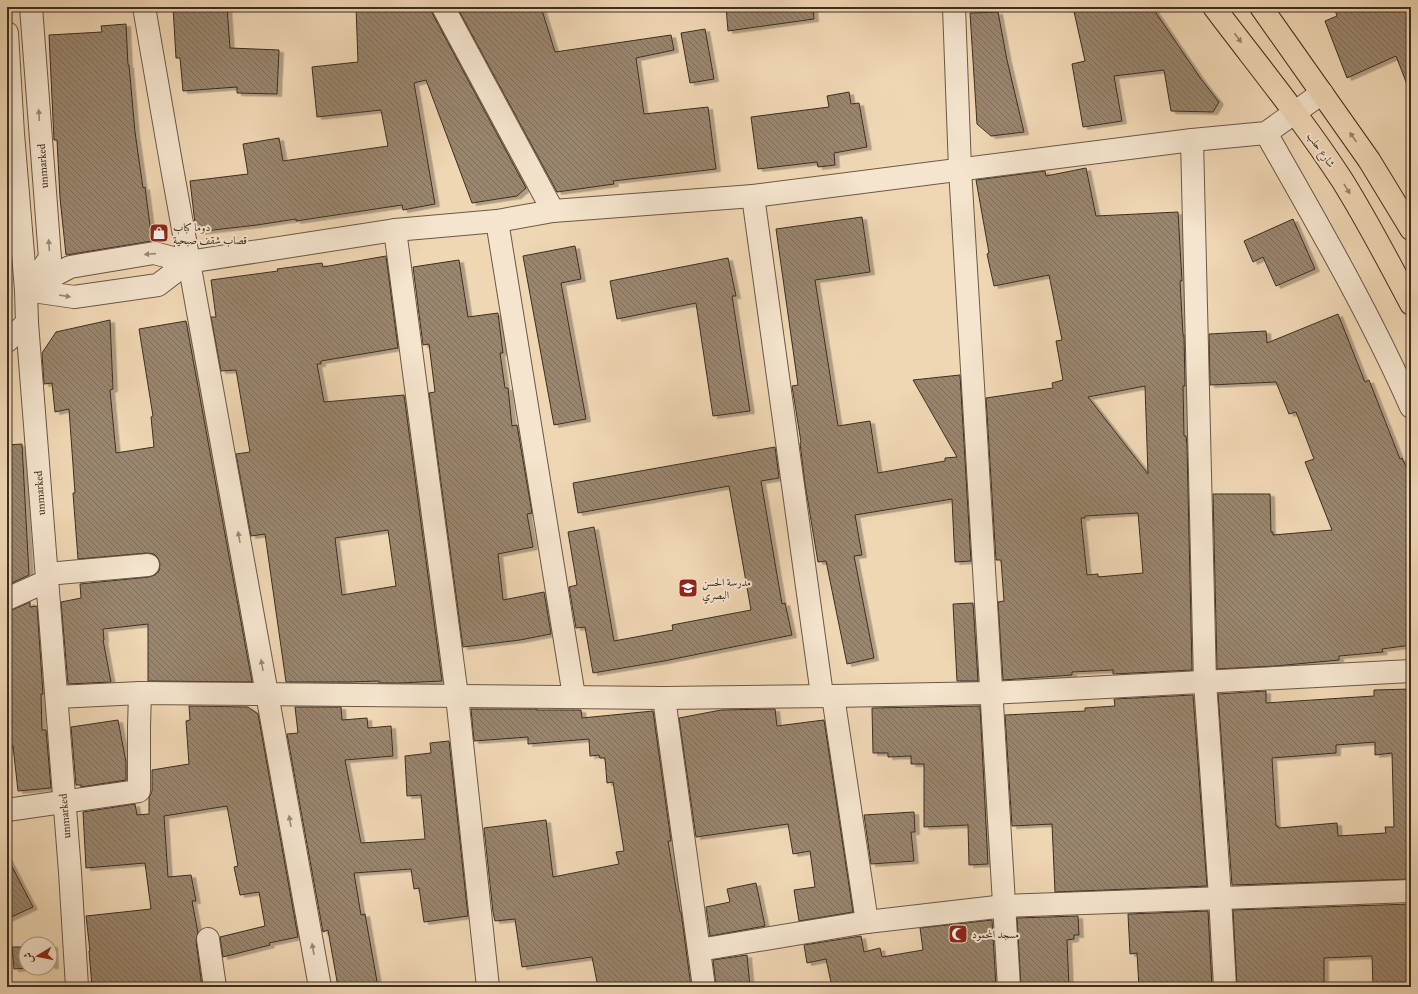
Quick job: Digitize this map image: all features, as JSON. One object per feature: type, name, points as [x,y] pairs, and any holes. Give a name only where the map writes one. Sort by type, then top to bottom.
[{"type":"main road","name":"شارع حلب","points":[[1214,7],[1294,113],[1341,179],[1382,247],[1411,304]]},
{"type":"main road","points":[[1262,7],[1369,160],[1411,230],[1382,247]]},
{"type":"street","name":"unmarked","points":[[31,7],[50,258],[26,290],[27,323],[57,697],[77,987]]},
{"type":"street","points":[[144,7],[188,262],[268,694],[320,987]]},
{"type":"street","points":[[443,7],[553,211]]},
{"type":"street","points":[[954,7],[960,169],[1009,987]]},
{"type":"street","points":[[7,33],[13,134],[26,290]]},
{"type":"street","points":[[26,290],[70,267],[154,253],[188,262],[395,230],[497,221],[553,211],[753,196],[1192,140],[1266,134],[1322,93]]},
{"type":"street","points":[[1266,134],[1326,238],[1378,336],[1411,406]]},
{"type":"street","points":[[1192,140],[1205,682],[1225,987]]},
{"type":"street","points":[[753,196],[828,696],[867,922]]},
{"type":"street","points":[[497,221],[574,696]]},
{"type":"street","points":[[395,230],[457,696],[488,987]]},
{"type":"street","points":[[26,290],[74,297],[158,284],[188,262]]},
{"type":"street","points":[[7,341],[27,323]]},
{"type":"street","points":[[7,598],[47,578],[148,565]]},
{"type":"street","points":[[57,697],[140,693],[664,698],[991,693],[1411,671]]},
{"type":"street","points":[[7,810],[139,791],[138,727],[140,693]]},
{"type":"street","points":[[664,698],[704,987]]},
{"type":"street","points":[[700,950],[867,922],[1005,906],[1411,891]]},
{"type":"street","points":[[208,939],[215,987]]},
{"type":"building","points":[[173,7],[227,7],[230,48],[279,50],[277,94],[237,93],[237,87],[183,91],[180,58],[176,58]]},
{"type":"building","points":[[356,7],[431,7],[432,13],[526,188],[517,196],[472,203],[426,80],[414,83],[435,204],[403,210],[402,205],[296,221],[296,219],[196,232],[190,181],[248,174],[243,144],[279,138],[283,161],[388,146],[381,110],[317,117],[312,67],[358,62]]},
{"type":"building","points":[[457,7],[541,7],[555,52],[671,35],[674,50],[636,58],[644,114],[708,107],[716,169],[613,181],[614,184],[557,192]]},
{"type":"building","points":[[726,7],[813,7],[814,19],[728,31]]},
{"type":"building","points":[[1073,7],[1152,7],[1201,79],[1219,102],[1213,112],[1171,111],[1164,70],[1114,76],[1122,121],[1083,127],[1072,64],[1085,61]]},
{"type":"building","points":[[1334,7],[1411,7],[1410,92],[1396,56],[1347,78],[1325,21],[1337,16]]},
{"type":"building","points":[[998,12],[1007,60],[1024,132],[991,136],[977,124],[970,13]]},
{"type":"building","points":[[126,24],[128,65],[135,132],[143,188],[145,187],[152,241],[66,255],[60,198],[57,140],[54,140],[49,35],[102,32],[101,26]]},
{"type":"building","points":[[705,29],[714,79],[690,83],[681,33]]},
{"type":"building","points":[[849,92],[851,104],[859,103],[867,147],[834,153],[835,165],[818,167],[817,162],[758,169],[751,117],[829,107],[827,96]]},
{"type":"building","points":[[1086,168],[1096,216],[1178,212],[1182,281],[1180,281],[1184,335],[1184,436],[1186,436],[1187,445],[1192,670],[1113,674],[1113,670],[1072,672],[1072,675],[1003,680],[998,602],[1004,601],[1001,560],[996,560],[986,398],[1053,388],[1052,383],[1063,380],[1056,341],[1062,340],[1049,275],[994,286],[987,254],[989,253],[976,180],[1045,171],[1046,176]],"holes":[[[1145,386],[1148,474],[1088,397]],[[1138,513],[1143,573],[1098,577],[1098,574],[1087,575],[1081,518],[1085,518],[1085,516]]]},
{"type":"building","points":[[862,217],[870,272],[815,280],[838,426],[870,421],[878,473],[945,461],[945,458],[957,457],[913,380],[960,375],[971,561],[955,562],[952,499],[855,515],[862,555],[854,556],[874,658],[847,664],[826,561],[818,562],[805,484],[801,442],[792,386],[798,385],[776,229]]},
{"type":"building","points":[[1293,219],[1315,269],[1276,286],[1263,257],[1253,262],[1244,241]]},
{"type":"building","points":[[575,246],[581,279],[561,283],[586,419],[554,425],[523,256]]},
{"type":"building","points":[[386,256],[398,348],[321,361],[321,364],[317,364],[324,402],[404,395],[442,681],[400,683],[379,683],[379,681],[286,682],[265,534],[251,536],[236,454],[250,452],[236,370],[221,371],[211,317],[216,317],[211,280],[278,271],[277,269],[322,263],[323,267]],"holes":[[[388,530],[396,586],[342,595],[335,538]]]},
{"type":"building","points":[[728,258],[736,296],[732,296],[750,411],[713,416],[696,303],[617,319],[610,281]]},
{"type":"building","points":[[459,260],[468,317],[498,313],[503,353],[500,353],[505,388],[508,388],[512,426],[517,425],[532,513],[527,514],[533,547],[498,554],[503,600],[544,592],[551,634],[520,640],[463,647],[429,393],[435,392],[429,344],[423,345],[413,267]]},
{"type":"building","points":[[1338,314],[1365,382],[1369,380],[1400,459],[1402,458],[1411,477],[1411,645],[1382,649],[1383,652],[1339,656],[1339,660],[1275,666],[1217,669],[1213,494],[1270,494],[1271,532],[1273,532],[1273,535],[1332,530],[1305,462],[1314,459],[1296,412],[1289,414],[1276,382],[1210,385],[1209,334],[1266,331],[1267,343]]},
{"type":"building","points":[[110,320],[113,389],[110,390],[116,453],[154,447],[151,417],[153,416],[139,329],[186,321],[252,682],[148,681],[148,624],[103,629],[103,640],[111,682],[68,684],[61,602],[81,598],[80,584],[149,577],[155,575],[159,571],[160,564],[158,558],[154,554],[147,553],[78,559],[69,409],[55,412],[52,383],[44,384],[42,353],[56,332]]},
{"type":"building","points":[[22,444],[29,575],[7,585],[7,445]]},
{"type":"building","points":[[775,447],[779,478],[761,481],[782,604],[785,603],[792,635],[664,661],[593,673],[585,627],[576,628],[569,587],[577,585],[568,532],[594,527],[614,641],[673,630],[672,625],[751,610],[729,486],[578,513],[573,483]]},
{"type":"building","points":[[30,602],[30,607],[37,606],[43,694],[41,694],[42,730],[46,730],[51,788],[18,791],[13,746],[7,747],[7,611]]},
{"type":"building","points":[[973,603],[978,681],[957,681],[953,604]]},
{"type":"building","points":[[1411,689],[1411,879],[1232,885],[1218,694],[1266,691],[1266,703],[1374,696],[1374,690]],"holes":[[[1375,742],[1375,755],[1392,753],[1394,827],[1385,827],[1386,833],[1338,836],[1337,823],[1279,828],[1276,826],[1272,758],[1336,753],[1336,745]]]},
{"type":"building","points":[[1193,695],[1207,886],[1055,892],[1052,824],[1012,826],[1005,715],[1085,711],[1085,708],[1115,706],[1114,699]]},
{"type":"building","points":[[189,706],[248,707],[258,714],[298,937],[269,943],[270,945],[223,957],[220,937],[265,926],[259,892],[240,895],[234,867],[238,866],[227,806],[164,816],[168,877],[191,875],[196,901],[192,901],[198,933],[196,941],[202,987],[92,987],[86,916],[151,909],[145,863],[86,868],[83,812],[135,804],[137,815],[149,814],[149,798],[152,791],[152,770],[189,764],[186,721],[190,720]]},
{"type":"building","points":[[980,706],[988,864],[969,865],[968,825],[924,827],[924,764],[911,764],[911,756],[888,757],[888,753],[873,753],[872,708]]},
{"type":"building","points":[[295,707],[341,707],[342,720],[367,718],[368,728],[391,726],[393,756],[345,760],[361,843],[425,839],[421,795],[407,796],[405,756],[431,753],[430,743],[449,741],[468,916],[424,922],[419,888],[414,889],[411,869],[354,873],[361,915],[365,914],[378,987],[338,987],[328,930],[323,932],[287,734],[298,733]]},
{"type":"building","points":[[471,709],[581,710],[582,718],[653,711],[671,841],[668,841],[681,912],[691,987],[598,987],[592,957],[522,967],[515,919],[495,921],[484,828],[546,820],[553,877],[619,864],[616,852],[624,851],[613,782],[607,783],[605,758],[600,758],[599,755],[590,756],[589,739],[528,744],[528,737],[474,741]]},
{"type":"building","points":[[775,709],[777,726],[824,720],[853,912],[799,921],[794,890],[815,887],[810,851],[793,854],[788,824],[696,837],[679,718],[721,710]]},
{"type":"building","points":[[118,720],[126,762],[126,780],[81,787],[81,785],[76,785],[71,727]]},
{"type":"building","points":[[914,812],[915,832],[911,832],[914,861],[871,864],[864,815]]},
{"type":"building","points":[[7,857],[33,907],[7,919]]},
{"type":"building","points":[[756,883],[765,926],[710,936],[706,907],[730,902],[727,889]]},
{"type":"building","points":[[1411,904],[1411,987],[1373,987],[1372,956],[1324,958],[1324,987],[1237,987],[1233,910]]},
{"type":"building","points":[[1208,911],[1212,987],[1139,987],[1137,953],[1130,954],[1128,914]]},
{"type":"building","points":[[1078,916],[1079,935],[1074,935],[1074,939],[1067,940],[1069,987],[1021,987],[1017,918]]},
{"type":"building","points":[[992,920],[996,987],[832,987],[826,959],[807,963],[804,945],[861,936],[864,952],[880,948],[882,957],[923,950],[920,928]]},
{"type":"building","points":[[12,947],[18,947],[18,969],[14,969]]},
{"type":"building","points":[[747,955],[750,987],[716,987],[713,960]]},
{"type":"place","name":"دوما كباب قصاب شقف صبحية","points":[[159,233]]},
{"type":"place","name":"مدرسة الحسن البصري","points":[[688,588]]},
{"type":"place","name":"مسجد المحمود","points":[[958,934]]}]
